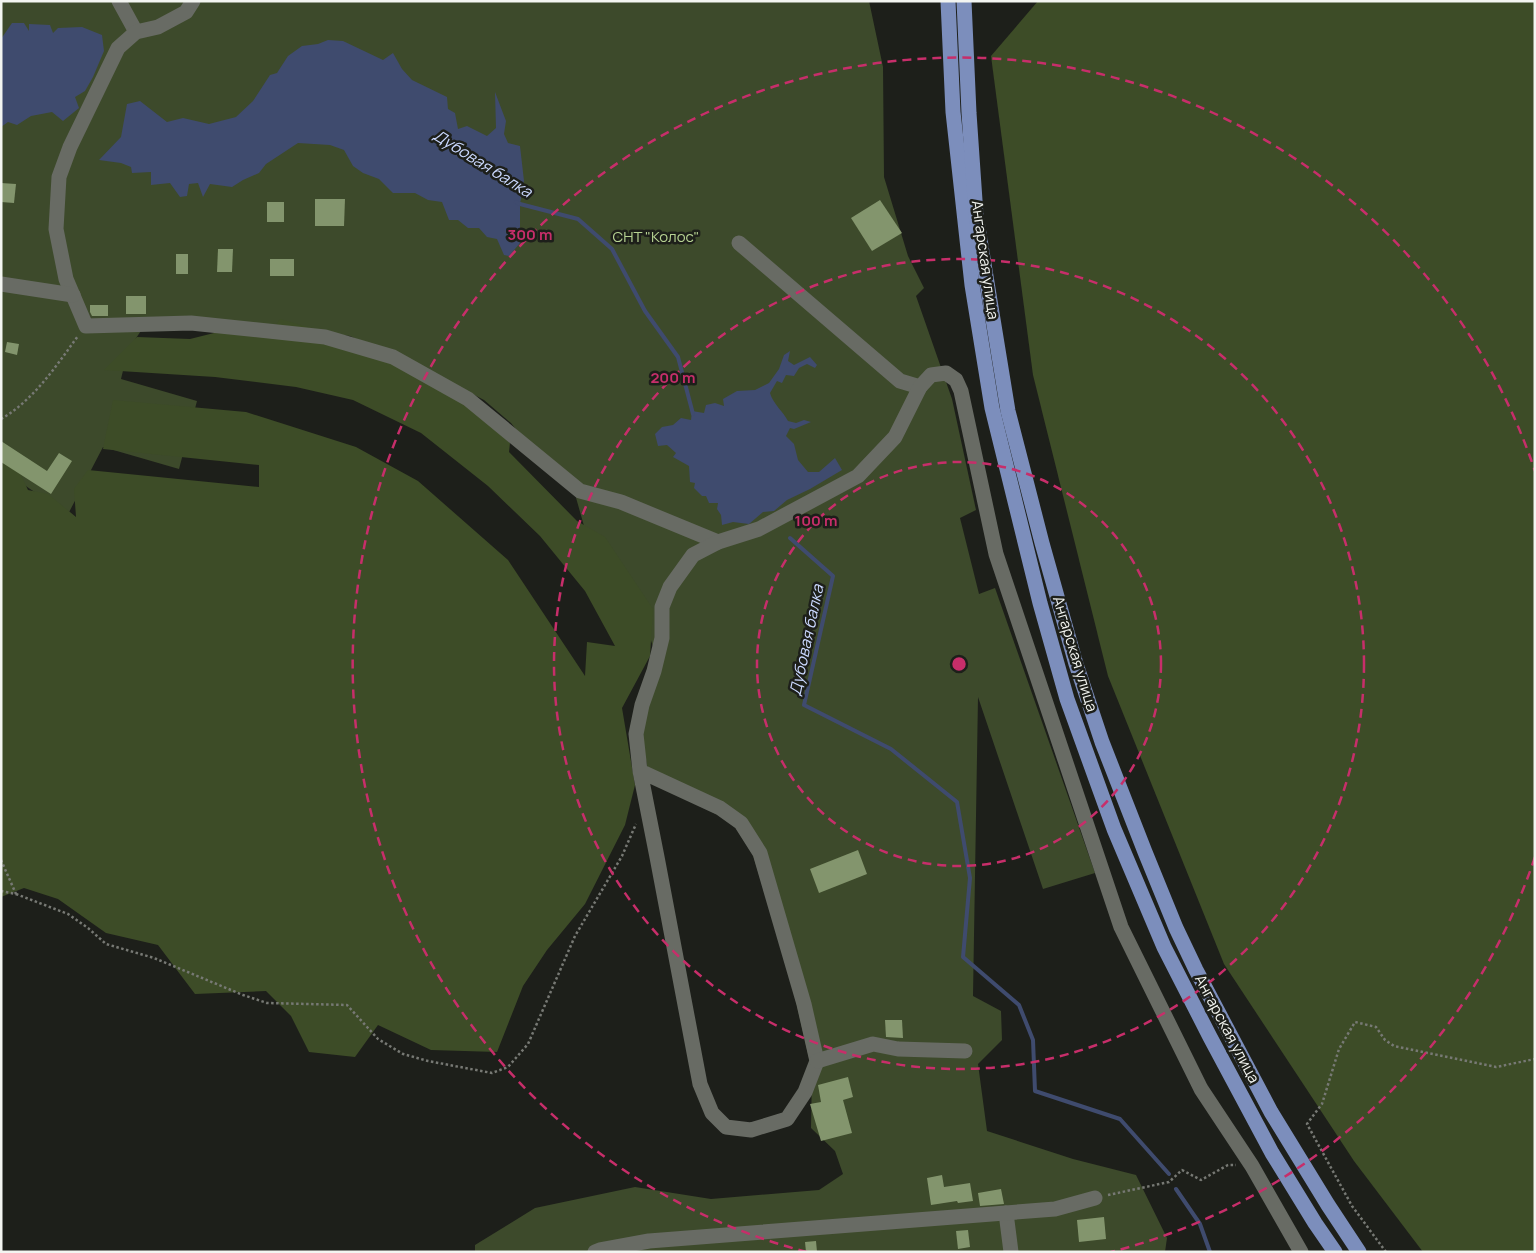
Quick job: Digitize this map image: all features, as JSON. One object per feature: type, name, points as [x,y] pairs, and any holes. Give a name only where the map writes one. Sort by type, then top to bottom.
[{"type":"main road","name":"Ангарская улица","points":[[948,1],[953,112],[972,285],[992,408],[1040,603],[1066,699],[1114,829],[1164,947],[1272,1153],[1335,1252]]},
{"type":"main road","name":"Ангарская улица","points":[[964,1],[976,215],[1008,410],[1042,544],[1076,664],[1102,742],[1145,852],[1176,928],[1196,970],[1271,1112],[1359,1252]]},
{"type":"street","points":[[120,1],[136,32]]},
{"type":"street","points":[[193,1],[186,12],[158,27],[136,32],[118,48],[70,147],[59,177],[56,229],[66,279],[86,326],[191,323],[326,337],[393,357],[468,399],[580,491],[621,502],[718,542]]},
{"type":"street","points":[[739,243],[900,381],[920,387]]},
{"type":"street","points":[[1,284],[72,295]]},
{"type":"street","points":[[640,771],[720,808],[741,823],[760,853],[804,1004],[817,1061],[805,1092],[787,1119],[751,1130],[726,1127],[712,1113],[700,1084],[640,771],[636,734],[642,705],[654,672],[662,638],[662,607],[670,587],[693,555],[718,542],[759,529],[858,476],[895,437],[920,387],[931,375],[946,373],[956,380],[961,391],[996,554],[1121,927],[1201,1089],[1252,1166],[1300,1252]]},
{"type":"street","points":[[817,1061],[873,1044],[898,1049],[965,1051]]},
{"type":"street","points":[[595,1252],[649,1241],[1055,1209],[1095,1198]]},
{"type":"street","points":[[1006,1213],[1012,1252]]},
{"type":"path","points":[[1,419],[15,411],[45,379],[86,326]]},
{"type":"path","points":[[1,892],[16,894],[68,914],[106,944],[154,958],[267,1004],[348,1005],[378,1039],[404,1054],[428,1061],[492,1073],[508,1067],[528,1044],[575,936],[622,856],[646,802]]},
{"type":"path","points":[[1,860],[16,894]]},
{"type":"path","points":[[1386,1252],[1352,1206],[1307,1124],[1322,1104],[1339,1049],[1355,1022],[1376,1027],[1385,1040],[1394,1046],[1496,1067],[1535,1058]]},
{"type":"path","points":[[1095,1198],[1169,1182],[1182,1170],[1201,1180],[1228,1165],[1252,1166]]},
{"type":"green space","name":"СНТ \"Колос\"","points":[[1,1],[113,1],[119,10],[129,1],[869,1],[883,67],[884,177],[908,256],[924,288],[916,296],[952,399],[976,510],[960,518],[979,594],[995,588],[1095,873],[1043,889],[978,697],[973,996],[1001,1011],[1002,1040],[978,1064],[987,1131],[1073,1159],[1136,1175],[1167,1238],[1165,1252],[475,1252],[475,1245],[535,1208],[635,1187],[711,1199],[819,1190],[843,1174],[835,1151],[811,1128],[812,1071],[790,976],[753,855],[732,822],[650,781],[640,740],[659,665],[641,610],[586,533],[571,480],[534,452],[511,423],[484,400],[430,372],[350,336],[265,325],[149,319],[128,350],[121,379],[197,401],[179,469],[103,447],[66,518],[36,493],[1,469]]},
{"type":"green space","points":[[1038,1],[1535,1],[1535,1252],[1423,1252],[1354,1161],[1224,964],[1108,676],[1033,375],[991,56]]},
{"type":"green space","points":[[280,319],[318,330],[392,362],[469,404],[510,443],[509,452],[577,521],[605,537],[653,609],[650,656],[622,708],[635,785],[625,825],[585,904],[547,950],[523,986],[497,1052],[431,1050],[378,1025],[355,1057],[309,1052],[291,1016],[266,991],[195,994],[158,945],[106,933],[58,899],[24,888],[1,897],[1,462],[20,473],[28,490],[48,494],[76,517],[74,489],[88,470],[259,487],[259,465],[103,449],[113,400],[246,412],[356,447],[418,481],[508,560],[585,676],[587,642],[615,646],[585,591],[540,536],[488,486],[421,433],[353,400],[296,387],[215,377],[104,370],[137,337],[190,339],[226,330],[270,334]]},
{"type":"water","points":[[12,23],[24,23],[29,31],[29,24],[50,25],[53,33],[58,28],[82,27],[102,35],[104,51],[93,77],[85,91],[75,97],[79,108],[63,121],[52,112],[31,116],[17,125],[8,122],[1,127],[1,39]]},
{"type":"water","points":[[328,40],[343,41],[383,60],[393,53],[402,69],[412,80],[447,97],[448,109],[455,113],[458,129],[467,126],[487,136],[496,128],[495,92],[506,121],[504,134],[508,143],[520,146],[524,181],[520,204],[520,243],[509,256],[504,255],[497,239],[487,237],[479,228],[468,228],[458,220],[449,220],[442,202],[428,200],[415,193],[393,193],[379,179],[363,173],[353,166],[344,150],[330,145],[298,143],[266,164],[259,173],[232,187],[210,184],[203,197],[198,183],[189,184],[187,196],[180,197],[170,183],[151,185],[151,172],[132,173],[131,167],[121,163],[99,160],[121,137],[127,104],[140,101],[167,122],[183,118],[209,124],[236,117],[253,101],[270,75],[277,73],[288,56],[302,46],[318,44]]},
{"type":"water","points":[[790,351],[788,361],[794,365],[810,357],[817,365],[815,368],[807,364],[799,368],[794,376],[786,375],[782,383],[777,381],[770,393],[773,401],[788,421],[796,423],[804,420],[811,422],[794,429],[790,428],[786,436],[794,444],[798,460],[808,472],[819,472],[835,458],[842,470],[787,500],[774,511],[763,512],[749,524],[733,522],[722,525],[721,515],[717,509],[718,503],[709,503],[706,496],[702,496],[694,488],[695,483],[690,482],[689,466],[673,457],[676,453],[667,445],[658,446],[655,434],[662,427],[673,425],[681,418],[691,420],[692,411],[704,413],[706,405],[715,403],[724,406],[723,399],[737,391],[755,390],[769,383],[779,369],[784,355]]},
{"type":"building","points":[[1,183],[16,184],[14,203],[1,202]]},
{"type":"building","points":[[315,199],[345,199],[344,226],[315,226]]},
{"type":"building","points":[[880,200],[902,233],[872,251],[851,218]]},
{"type":"building","points":[[267,202],[284,202],[284,222],[267,222]]},
{"type":"building","points":[[218,249],[233,249],[232,272],[217,272]]},
{"type":"building","points":[[176,254],[188,254],[188,274],[176,274]]},
{"type":"building","points":[[270,259],[294,259],[294,276],[270,276]]},
{"type":"building","points":[[126,296],[146,296],[146,314],[126,314]]},
{"type":"building","points":[[90,305],[108,305],[108,316],[92,316]]},
{"type":"building","points":[[7,342],[19,344],[17,355],[5,352]]},
{"type":"building","points":[[1,441],[47,471],[59,453],[72,461],[51,494],[1,462]]},
{"type":"building","points":[[858,850],[867,874],[819,893],[810,869]]},
{"type":"building","points":[[885,1020],[902,1020],[903,1038],[886,1037]]},
{"type":"building","points":[[848,1077],[853,1097],[843,1100],[852,1133],[821,1141],[810,1104],[821,1102],[818,1085]]},
{"type":"building","points":[[942,1175],[944,1187],[970,1183],[973,1201],[958,1203],[957,1201],[931,1205],[927,1178]]},
{"type":"building","points":[[1001,1189],[1004,1204],[980,1206],[978,1193]]},
{"type":"building","points":[[1104,1217],[1106,1239],[1079,1242],[1077,1220]]},
{"type":"building","points":[[968,1230],[970,1247],[958,1249],[956,1231]]},
{"type":"building","points":[[816,1241],[817,1252],[806,1252],[805,1242]]},
{"type":"waterway","name":"Дубовая балка","points":[[516,202],[578,219],[612,249],[645,311],[678,357],[693,414]]},
{"type":"waterway","name":"Дубовая балка","points":[[790,538],[833,576],[804,705],[891,749],[957,802],[970,878],[963,957],[1019,1005],[1033,1040],[1035,1091],[1120,1119],[1169,1174]]},
{"type":"waterway","name":"Дубовая балка","points":[[1176,1189],[1200,1224],[1210,1252]]}]
